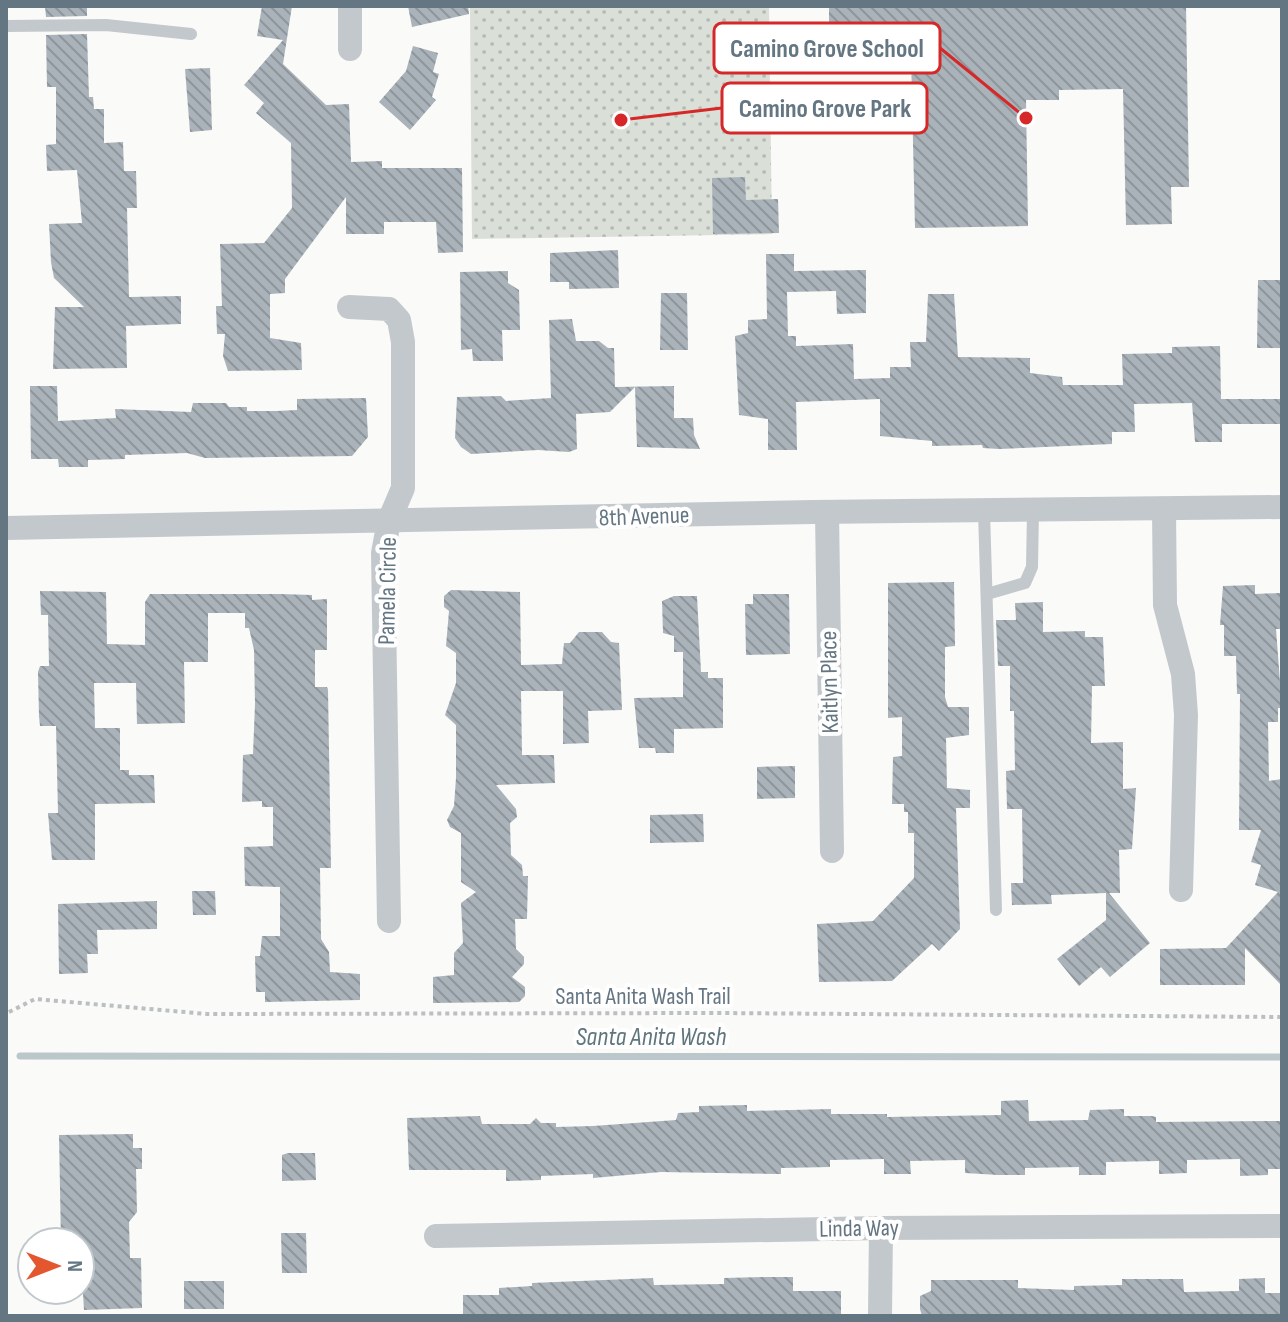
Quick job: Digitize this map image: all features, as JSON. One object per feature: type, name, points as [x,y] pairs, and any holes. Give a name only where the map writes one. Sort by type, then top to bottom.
[{"type":"street","points":[[350,6],[350,49]]},
{"type":"street","name":"Pamela Circle","points":[[349,307],[389,309],[399,320],[403,342],[403,488],[389,521],[383,553],[389,921]]},
{"type":"street","name":"8th Avenue","points":[[6,528],[827,512],[1282,507]]},
{"type":"street","points":[[1164,510],[1165,605],[1183,674],[1186,715],[1181,890]]},
{"type":"street","name":"Kaitlyn Place","points":[[827,512],[832,851]]},
{"type":"street","name":"Linda Way","points":[[436,1236],[881,1228],[1282,1226]]},
{"type":"street","points":[[880,1316],[881,1228]]},
{"type":"lane","points":[[6,26],[106,25],[191,34]]},
{"type":"lane","points":[[984,511],[996,910]]},
{"type":"lane","points":[[987,594],[1025,583],[1032,567],[1033,511]]},
{"type":"path","name":"Santa Anita Wash Trail","points":[[9,1012],[35,999],[207,1014],[716,1013],[1282,1017]]},
{"type":"shaded area","points":[[470,6],[769,6],[772,234],[472,239]]},
{"type":"building","points":[[45,6],[87,6],[87,16],[46,17]]},
{"type":"building","points":[[262,6],[292,6],[283,64],[326,105],[349,104],[351,162],[382,161],[382,168],[462,168],[463,252],[438,253],[436,222],[384,222],[384,234],[346,234],[346,197],[285,279],[285,293],[270,294],[270,338],[301,343],[302,370],[228,371],[223,356],[225,334],[217,334],[216,306],[222,306],[220,244],[264,243],[292,208],[291,143],[256,113],[264,103],[244,85],[283,40],[257,36]]},
{"type":"building","points":[[408,6],[468,6],[469,14],[412,27]]},
{"type":"building","points":[[829,6],[1186,6],[1189,187],[1171,187],[1172,224],[1126,225],[1123,89],[1059,90],[1059,100],[1026,100],[1028,226],[915,228],[911,56],[829,58]]},
{"type":"building","points":[[87,34],[89,97],[93,97],[94,109],[104,109],[104,143],[123,142],[124,171],[136,171],[137,208],[127,208],[129,297],[181,296],[181,324],[126,326],[127,368],[53,369],[55,307],[84,307],[54,278],[51,262],[49,224],[82,223],[77,170],[47,171],[46,145],[56,144],[56,87],[47,87],[46,35]]},
{"type":"building","points":[[413,46],[438,53],[433,72],[439,74],[432,97],[436,100],[410,130],[379,102],[406,71]]},
{"type":"building","points":[[210,68],[212,130],[190,132],[185,69]]},
{"type":"building","points":[[745,177],[746,200],[778,199],[779,233],[713,234],[712,178]]},
{"type":"building","points":[[618,250],[619,288],[569,289],[569,282],[550,282],[550,253]]},
{"type":"building","points":[[766,254],[794,254],[794,271],[866,270],[866,313],[837,314],[836,291],[787,292],[788,336],[796,336],[796,346],[853,344],[854,379],[890,378],[890,367],[911,367],[910,342],[926,342],[928,294],[954,294],[958,357],[1030,358],[1030,373],[1062,377],[1063,385],[1123,385],[1122,354],[1172,353],[1172,347],[1220,346],[1221,399],[1282,399],[1282,424],[1222,424],[1222,442],[1195,442],[1192,403],[1134,404],[1135,432],[1112,432],[1112,444],[999,449],[983,448],[982,445],[932,446],[932,441],[880,436],[880,399],[796,402],[797,450],[768,450],[768,419],[739,415],[735,336],[748,333],[748,320],[767,319]]},
{"type":"building","points":[[508,271],[508,283],[519,290],[520,330],[502,330],[503,361],[473,361],[472,349],[461,350],[460,272]]},
{"type":"building","points":[[1258,280],[1282,280],[1282,348],[1257,348]]},
{"type":"building","points":[[661,293],[687,293],[688,350],[660,350]]},
{"type":"building","points":[[572,319],[576,341],[599,341],[608,348],[614,348],[615,387],[674,386],[674,418],[693,418],[694,435],[700,449],[637,447],[635,387],[610,412],[576,414],[577,449],[569,452],[538,450],[471,454],[461,447],[455,438],[457,397],[501,396],[506,401],[551,398],[549,320]]},
{"type":"building","points":[[30,386],[57,386],[58,421],[116,418],[115,409],[191,412],[193,403],[226,403],[229,407],[247,407],[247,411],[277,411],[297,410],[297,399],[366,398],[368,437],[352,456],[205,458],[187,453],[125,455],[125,459],[88,460],[88,467],[59,467],[58,459],[31,459]]},
{"type":"building","points":[[954,582],[955,646],[945,647],[945,697],[948,707],[969,707],[969,735],[946,738],[947,788],[970,790],[970,808],[956,808],[960,929],[939,951],[932,944],[892,981],[819,982],[817,924],[873,921],[914,878],[914,833],[908,833],[908,812],[904,812],[904,804],[892,804],[893,757],[902,756],[902,717],[888,718],[888,583]]},
{"type":"building","points":[[1255,585],[1255,594],[1280,593],[1281,629],[1276,629],[1282,708],[1278,708],[1278,722],[1268,722],[1269,781],[1282,779],[1282,986],[1245,948],[1245,985],[1160,985],[1160,949],[1226,948],[1278,892],[1255,885],[1261,865],[1251,862],[1261,830],[1239,830],[1240,694],[1237,694],[1236,656],[1224,656],[1224,625],[1220,625],[1223,586]]},
{"type":"building","points":[[451,590],[520,592],[521,665],[562,664],[564,643],[570,643],[579,632],[602,632],[611,642],[619,643],[622,710],[588,711],[589,743],[563,744],[563,691],[521,691],[522,755],[554,755],[555,783],[496,785],[516,809],[517,817],[510,823],[511,855],[522,865],[523,876],[528,876],[527,919],[515,919],[516,949],[524,957],[524,964],[512,977],[525,987],[525,996],[519,1002],[433,1003],[433,977],[454,975],[454,953],[463,943],[461,903],[476,892],[461,882],[461,833],[450,827],[447,820],[454,806],[456,778],[456,725],[445,715],[456,683],[456,653],[446,646],[449,611],[444,607],[444,596]]},
{"type":"building","points":[[40,591],[106,592],[107,644],[145,645],[145,602],[150,594],[280,594],[312,595],[312,600],[327,599],[327,650],[315,650],[315,687],[327,687],[328,690],[331,868],[320,868],[321,939],[329,952],[330,972],[360,974],[360,1000],[265,1002],[265,992],[256,992],[255,956],[260,956],[262,936],[280,936],[280,887],[245,886],[244,847],[273,846],[273,807],[262,807],[262,801],[242,802],[243,755],[253,754],[255,704],[254,650],[249,628],[245,628],[245,613],[208,613],[208,662],[184,662],[185,723],[137,724],[136,683],[94,683],[95,728],[120,728],[120,770],[129,770],[129,775],[154,775],[155,803],[95,804],[95,860],[52,860],[48,813],[58,813],[56,726],[40,726],[38,672],[40,666],[49,666],[48,615],[41,615]]},
{"type":"building","points":[[753,594],[789,594],[790,654],[746,655],[745,604],[753,604]]},
{"type":"building","points":[[674,596],[697,596],[701,672],[708,672],[708,678],[723,678],[723,728],[674,729],[674,753],[656,753],[655,748],[639,748],[634,698],[683,697],[683,652],[674,652],[674,636],[663,633],[662,601]]},
{"type":"building","points":[[1043,602],[1043,632],[1085,631],[1085,637],[1103,637],[1105,686],[1092,686],[1091,743],[1123,742],[1123,789],[1136,788],[1132,849],[1119,850],[1120,893],[1109,893],[1150,943],[1110,977],[1101,967],[1079,986],[1057,959],[1106,920],[1106,893],[1051,895],[1052,904],[1012,905],[1011,883],[1023,883],[1022,809],[1007,809],[1006,771],[1015,770],[1014,711],[1010,711],[1010,666],[998,666],[996,620],[1016,620],[1015,603]]},
{"type":"building","points":[[795,766],[795,798],[757,799],[757,767]]},
{"type":"building","points":[[703,814],[704,842],[650,843],[650,815]]},
{"type":"building","points":[[192,891],[215,891],[216,915],[193,915]]},
{"type":"building","points":[[157,901],[157,929],[97,930],[98,954],[87,954],[88,973],[59,974],[58,904]]},
{"type":"building","points":[[1028,1100],[1029,1121],[1088,1120],[1090,1110],[1124,1109],[1124,1116],[1152,1116],[1156,1117],[1156,1122],[1282,1121],[1282,1169],[1268,1169],[1268,1175],[1240,1176],[1240,1159],[1187,1160],[1187,1173],[1159,1174],[1159,1161],[1106,1162],[1106,1175],[1079,1175],[1079,1167],[1025,1168],[1025,1175],[998,1175],[965,1173],[965,1160],[910,1161],[911,1174],[884,1174],[884,1159],[830,1160],[830,1167],[781,1168],[781,1174],[661,1172],[593,1178],[593,1174],[541,1176],[541,1180],[506,1181],[506,1170],[409,1170],[407,1118],[480,1116],[482,1124],[530,1124],[536,1118],[541,1123],[556,1123],[556,1127],[593,1126],[676,1120],[678,1113],[699,1112],[699,1106],[747,1105],[747,1111],[831,1109],[831,1114],[887,1114],[887,1117],[1001,1115],[1001,1101]]},
{"type":"building","points":[[133,1134],[133,1148],[142,1148],[142,1169],[136,1169],[137,1212],[129,1222],[130,1258],[141,1258],[142,1308],[84,1310],[84,1306],[96,1306],[96,1226],[61,1226],[59,1135]]},
{"type":"building","points":[[315,1153],[316,1180],[282,1181],[282,1155]]},
{"type":"building","points":[[281,1233],[306,1233],[307,1273],[282,1273]]},
{"type":"building","points":[[793,1277],[793,1291],[841,1291],[841,1316],[463,1316],[463,1295],[499,1295],[499,1288],[532,1286],[532,1283],[653,1278],[654,1285],[724,1284],[724,1278]]},
{"type":"building","points":[[1265,1278],[1265,1293],[1282,1293],[1282,1316],[922,1316],[920,1309],[920,1296],[931,1291],[931,1280],[1018,1280],[1018,1288],[1074,1290],[1074,1286],[1122,1285],[1122,1279],[1183,1279],[1184,1292],[1239,1291],[1239,1279]]},
{"type":"building","points":[[184,1281],[224,1281],[224,1309],[184,1309]]},
{"type":"waterway","name":"Santa Anita Wash","points":[[20,1056],[1282,1057]]},
{"type":"place","name":"Camino Grove School","points":[[1026,118]]},
{"type":"place","name":"Camino Grove Park","points":[[621,120]]}]
